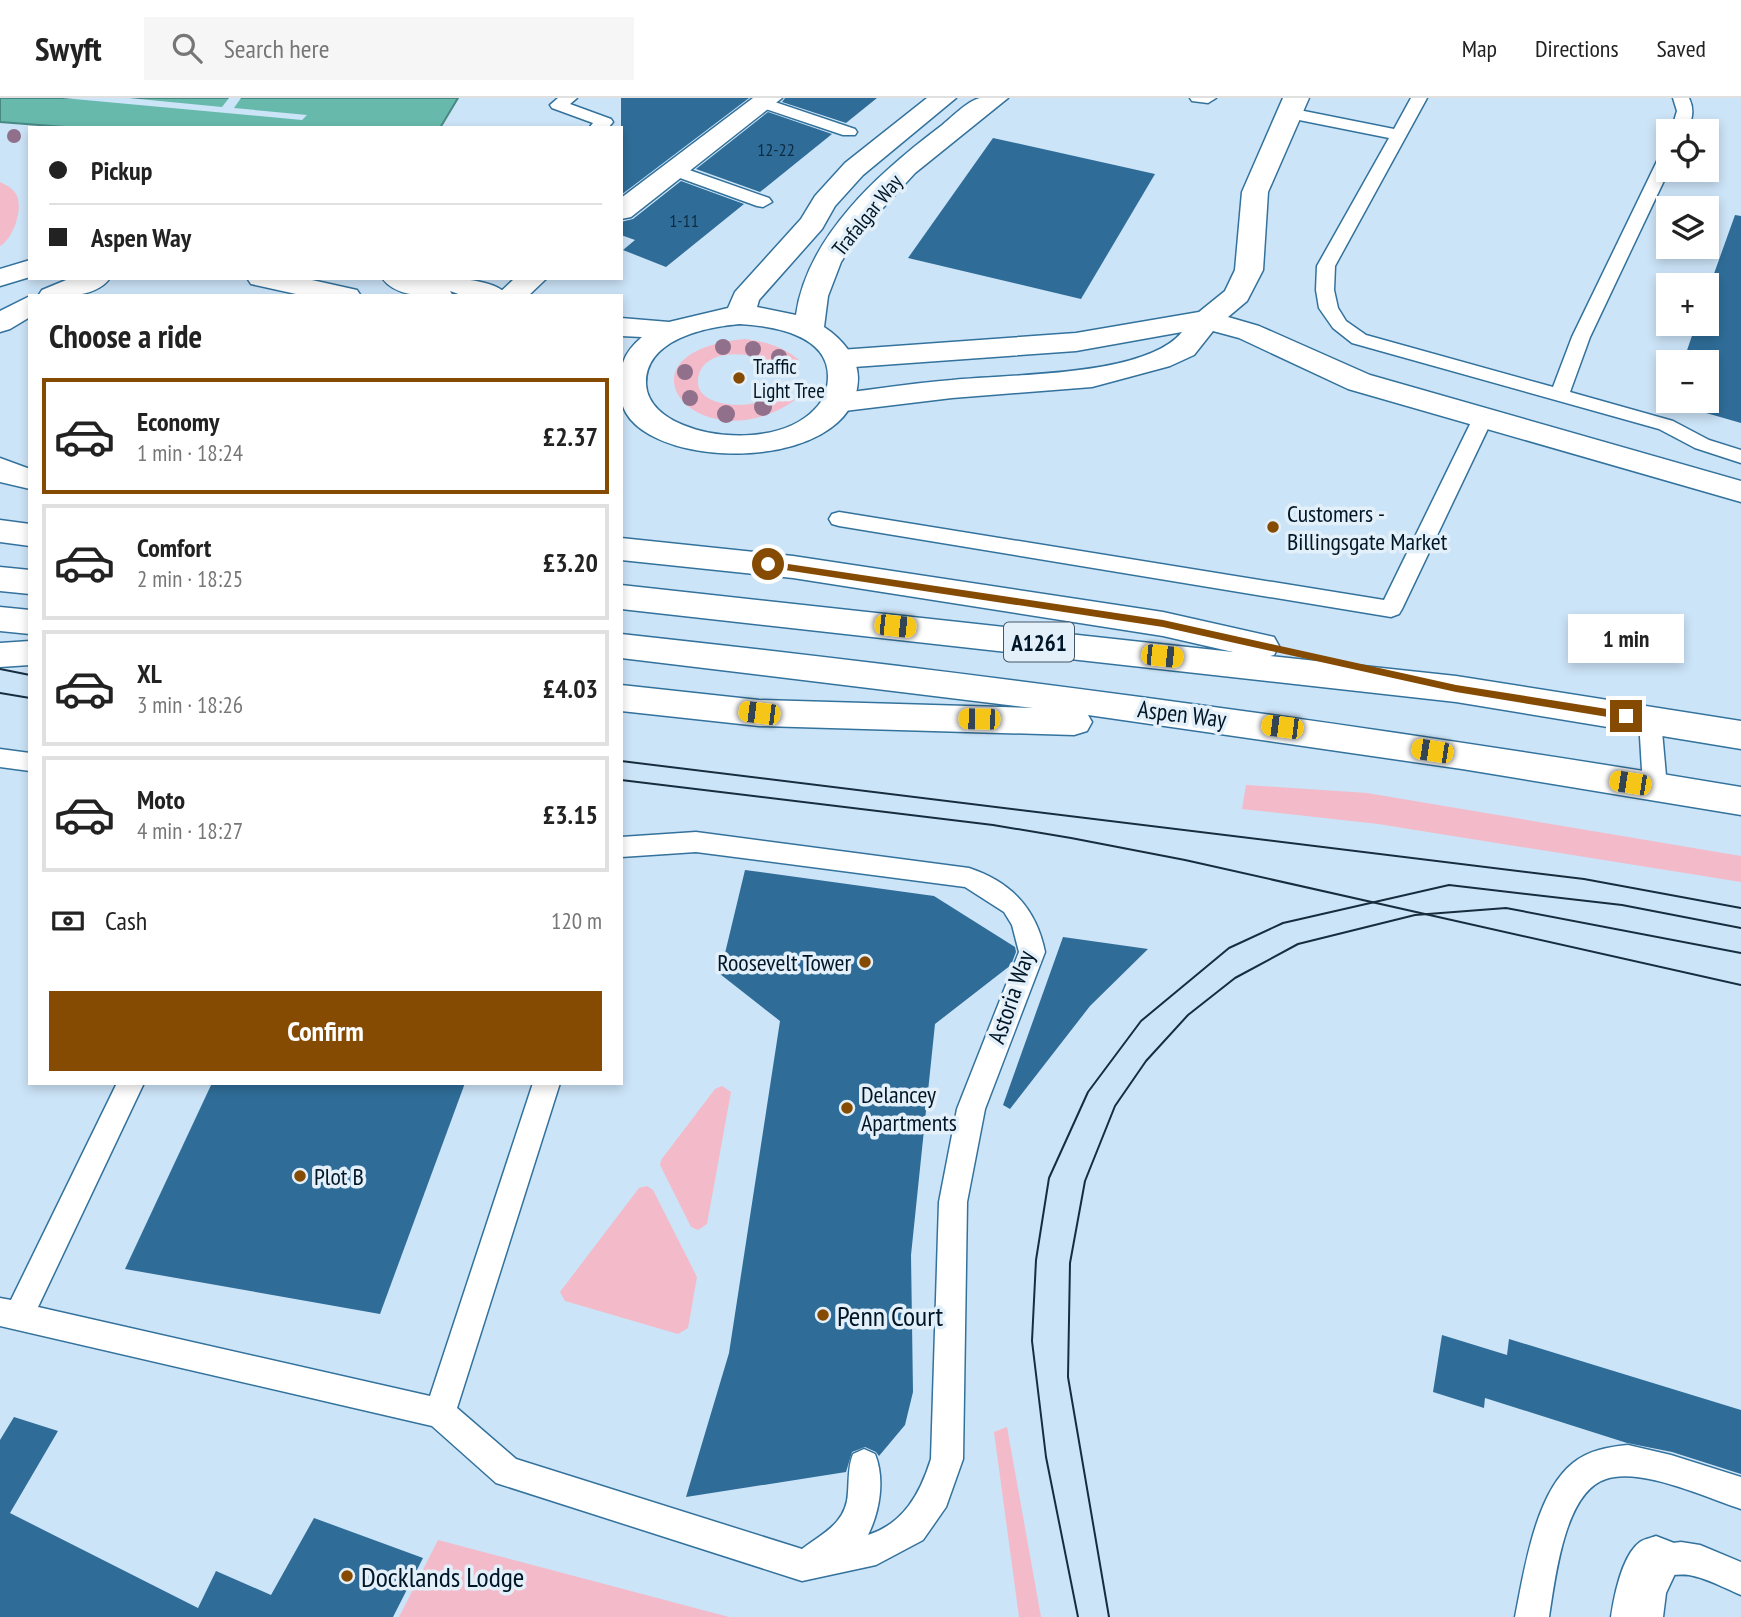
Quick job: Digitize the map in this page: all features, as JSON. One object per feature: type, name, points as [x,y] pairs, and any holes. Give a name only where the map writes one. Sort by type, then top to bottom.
[{"type":"main road","name":"Trafalgar Way","points":[[740,315],[745,298],[812,223],[824,202],[881,146],[943,98]]},
{"type":"main road","name":"Trafalgar Way","points":[[809,330],[808,309],[816,289],[833,255],[861,215],[904,168],[960,122],[995,98]]},
{"type":"main road","points":[[624,205],[675,170],[766,100]]},
{"type":"main road","points":[[836,403],[952,389],[1092,378],[1122,372],[1184,349],[1207,320],[1237,295],[1249,270],[1255,192],[1293,105]]},
{"type":"main road","points":[[0,278],[28,269]]},
{"type":"main road","points":[[57,294],[91,280]]},
{"type":"main road","points":[[271,280],[337,294]]},
{"type":"main road","points":[[401,280],[434,294]]},
{"type":"main road","points":[[444,280],[488,294]]},
{"type":"main road","points":[[513,294],[530,280]]},
{"type":"main road","points":[[0,323],[28,306]]},
{"type":"main road","points":[[740,315],[777,318],[809,330],[828,343],[841,359],[845,381],[836,403],[822,418],[792,435],[754,445],[727,446],[699,442],[675,435],[654,424],[627,391],[635,365],[633,349],[703,320],[740,315]]},
{"type":"main road","points":[[841,359],[1076,342],[1158,326],[1207,320],[1249,332],[1359,382],[1741,492]]},
{"type":"main road","points":[[623,327],[671,331]]},
{"type":"main road","points":[[0,468],[9,474],[28,479]]},
{"type":"main road","name":"A1261","points":[[623,549],[793,567],[1163,624],[1456,688],[1741,735]]},
{"type":"main road","points":[[0,579],[28,582]]},
{"type":"main road","name":"A1261","points":[[623,597],[1456,688]]},
{"type":"main road","points":[[0,619],[28,622]]},
{"type":"main road","name":"Aspen Way","points":[[623,646],[831,668],[1282,727],[1741,802]]},
{"type":"main road","points":[[0,655],[28,653]]},
{"type":"main road","name":"A1261","points":[[623,698],[759,713],[1282,727]]},
{"type":"main road","points":[[1637,1617],[1641,1587],[1656,1561]]},
{"type":"lane","points":[[569,98],[558,105],[604,122],[599,126]]},
{"type":"lane","points":[[1198,98],[1208,98]]},
{"type":"lane","points":[[1419,98],[1326,266],[1323,287],[1326,304],[1334,320],[1359,339],[1666,425],[1702,444],[1741,457]]},
{"type":"lane","points":[[1681,98],[1685,105],[1684,119]]},
{"type":"lane","points":[[766,100],[849,132]]},
{"type":"lane","points":[[1293,105],[1399,135]]},
{"type":"lane","points":[[675,170],[763,202]]},
{"type":"lane","points":[[1560,394],[1581,337],[1656,180]]},
{"type":"lane","points":[[839,519],[1391,609],[1483,418]]},
{"type":"lane","points":[[1650,720],[1655,787]]},
{"type":"lane","points":[[0,758],[28,762]]},
{"type":"lane","name":"Astoria Way","points":[[623,850],[696,842],[969,878],[998,892],[1016,907],[1029,930],[1032,952],[971,1109],[953,1202],[947,1459],[935,1496],[912,1529],[876,1549],[802,1565]]},
{"type":"lane","points":[[130,1085],[10,1313],[440,1413],[507,1472],[802,1565],[842,1542],[862,1516],[864,1465]]},
{"type":"lane","points":[[440,1413],[546,1085]]},
{"type":"lane","points":[[1532,1617],[1550,1530],[1563,1501],[1578,1479],[1595,1465],[1626,1460],[1741,1493]]},
{"type":"lane","points":[[1656,1561],[1679,1556],[1702,1562],[1741,1579]]},
{"type":"shaded area","points":[[0,98],[458,98],[441,126],[52,126],[0,122]]},
{"type":"shaded area","points":[[0,182],[15,193],[19,209],[13,231],[0,246]]},
{"type":"shaded area","points":[[745,339],[774,345],[799,360],[777,367],[758,357],[732,354],[720,356],[702,368],[698,379],[702,393],[716,402],[734,405],[753,403],[774,392],[795,400],[760,417],[727,421],[700,414],[681,400],[674,382],[680,363],[703,348]]},
{"type":"shaded area","points":[[1246,785],[1367,793],[1741,856],[1741,882],[1378,824],[1242,809]]},
{"type":"shaded area","points":[[722,1086],[731,1092],[707,1224],[698,1230],[691,1227],[660,1165],[661,1160],[715,1089]]},
{"type":"shaded area","points":[[647,1186],[653,1190],[697,1277],[688,1328],[678,1334],[565,1301],[560,1292],[639,1188]]},
{"type":"shaded area","points":[[1007,1427],[1041,1617],[1019,1617],[994,1432]]},
{"type":"shaded area","points":[[438,1540],[729,1617],[399,1617]]},
{"type":"pier","points":[[63,98],[129,98],[222,107],[229,98],[241,98],[234,108],[307,115],[302,120]]},
{"type":"building","points":[[621,98],[749,98],[623,193]]},
{"type":"building","points":[[785,98],[877,98],[846,123],[782,102]]},
{"type":"building","points":[[768,112],[832,134],[760,192],[696,169]]},
{"type":"building","points":[[993,138],[1155,174],[1081,299],[908,258]]},
{"type":"building","points":[[681,181],[744,204],[666,267],[623,250],[635,240],[623,236],[623,222],[633,219]]},
{"type":"building","points":[[1735,215],[1741,216],[1741,423],[1706,413],[1719,413],[1719,350],[1687,350],[1692,336],[1719,336],[1719,273],[1714,273]]},
{"type":"building","points":[[745,870],[934,896],[1015,947],[1016,952],[1011,965],[935,1024],[911,1255],[913,1392],[905,1425],[879,1456],[865,1447],[852,1452],[846,1472],[686,1497],[729,1353],[780,1021],[720,974]]},
{"type":"building","points":[[1063,937],[1148,949],[1090,1006],[1010,1109],[1003,1105]]},
{"type":"building","name":"Plot B","points":[[211,1085],[464,1085],[380,1314],[125,1269]]},
{"type":"building","points":[[1442,1335],[1507,1355],[1509,1339],[1741,1410],[1741,1474],[1672,1452],[1627,1443],[1485,1398],[1484,1408],[1433,1392]]},
{"type":"building","points":[[14,1417],[58,1431],[10,1513],[198,1608],[216,1571],[271,1595],[314,1518],[423,1558],[393,1617],[0,1617],[0,1440]]},
{"type":"tram line","points":[[0,669],[28,675]]},
{"type":"tram line","points":[[0,693],[28,698]]},
{"type":"tram line","points":[[623,761],[1584,879],[1741,908]]},
{"type":"tram line","points":[[623,780],[993,825],[1185,860],[1373,902]]},
{"type":"tram line","points":[[1373,902],[1449,885],[1622,905],[1741,928]]},
{"type":"tram line","points":[[1078,1617],[1046,1457],[1032,1341],[1036,1260],[1049,1178],[1088,1092],[1141,1021],[1229,948],[1283,923],[1373,902]]},
{"type":"tram line","points":[[1373,902],[1426,914]]},
{"type":"tram line","points":[[1426,914],[1506,908],[1741,953]]},
{"type":"tram line","points":[[1109,1617],[1068,1377],[1070,1263],[1085,1181],[1115,1106],[1146,1061],[1188,1015],[1235,978],[1298,944],[1426,914]]},
{"type":"tram line","points":[[1426,914],[1741,985]]},
{"type":"place","name":"Traffic Light Tree","points":[[739,378]]},
{"type":"place","name":"Customers - Billingsgate Market","points":[[1273,527]]},
{"type":"place","name":"Roosevelt Tower","points":[[865,962]]},
{"type":"place","name":"Delancey Apartments","points":[[847,1108]]},
{"type":"place","name":"Plot B","points":[[300,1176]]},
{"type":"place","name":"Penn Court","points":[[823,1315]]},
{"type":"place","name":"Docklands Lodge","points":[[347,1576]]},
{"type":"route","points":[[768,564],[1163,624],[1456,688],[1626,716]]}]
